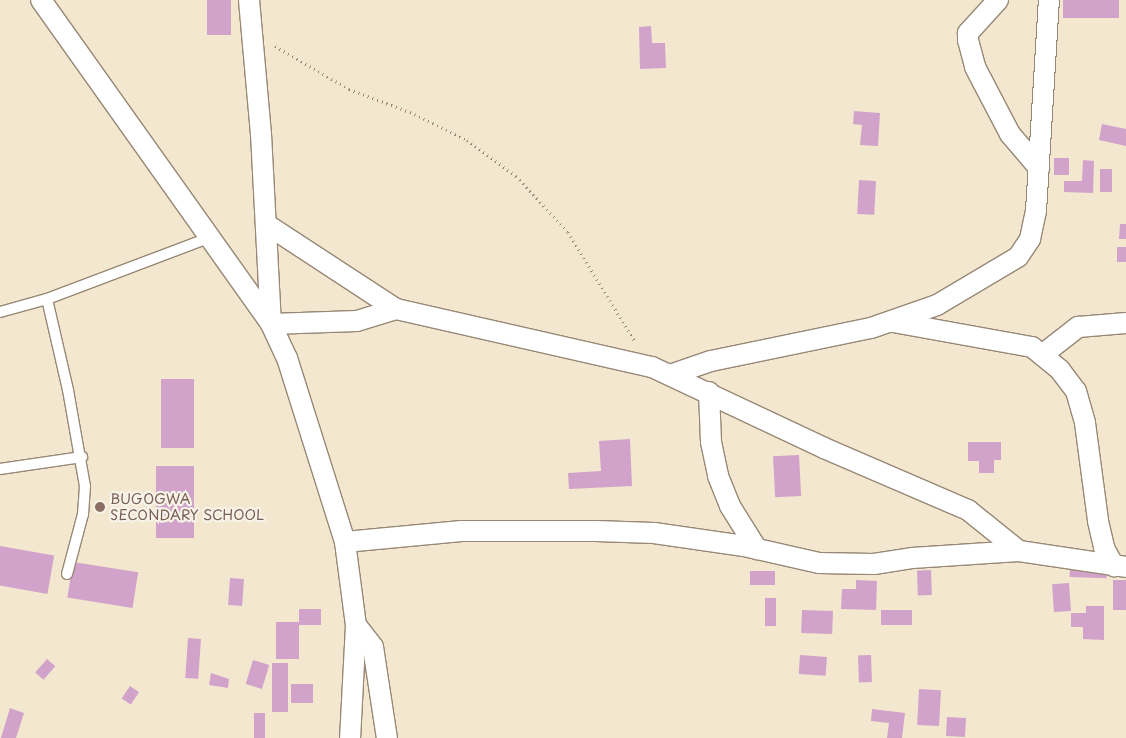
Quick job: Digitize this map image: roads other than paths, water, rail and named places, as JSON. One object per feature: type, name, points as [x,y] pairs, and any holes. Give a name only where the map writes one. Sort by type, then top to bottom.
[{"type":"street","points":[[42,0],[271,324],[286,358],[345,542],[356,624],[350,738]]},
{"type":"street","points":[[249,0],[266,224],[271,324]]},
{"type":"street","points":[[998,0],[968,33],[968,40],[975,67],[1010,134],[1038,168]]},
{"type":"street","points":[[670,375],[711,361],[760,353],[889,322],[937,305],[1018,257],[1030,239],[1038,168],[1049,0]]},
{"type":"street","points":[[266,224],[321,263],[396,309],[647,366],[709,392],[824,448],[968,510],[1019,551]]},
{"type":"street","points":[[271,324],[357,321],[396,309]]},
{"type":"street","points":[[889,322],[1005,340],[1032,347],[1060,370],[1076,391],[1085,423],[1098,521],[1104,548],[1120,566]]},
{"type":"street","points":[[1042,355],[1078,327],[1126,322]]},
{"type":"street","points":[[709,392],[711,442],[718,476],[730,506],[757,549]]},
{"type":"street","points":[[345,542],[461,531],[596,531],[654,533],[757,549],[820,563],[874,564],[912,558],[1019,551],[1120,566]]},
{"type":"street","points":[[356,624],[372,647],[387,738]]},
{"type":"lane","points":[[0,312],[46,299],[211,237]]},
{"type":"lane","points":[[46,299],[82,457],[85,486],[83,514],[67,574]]},
{"type":"lane","points":[[0,469],[82,457]]},
{"type":"place","name":"BUGOGWA SECONDARY SCHOOL","points":[[100,507]]}]
